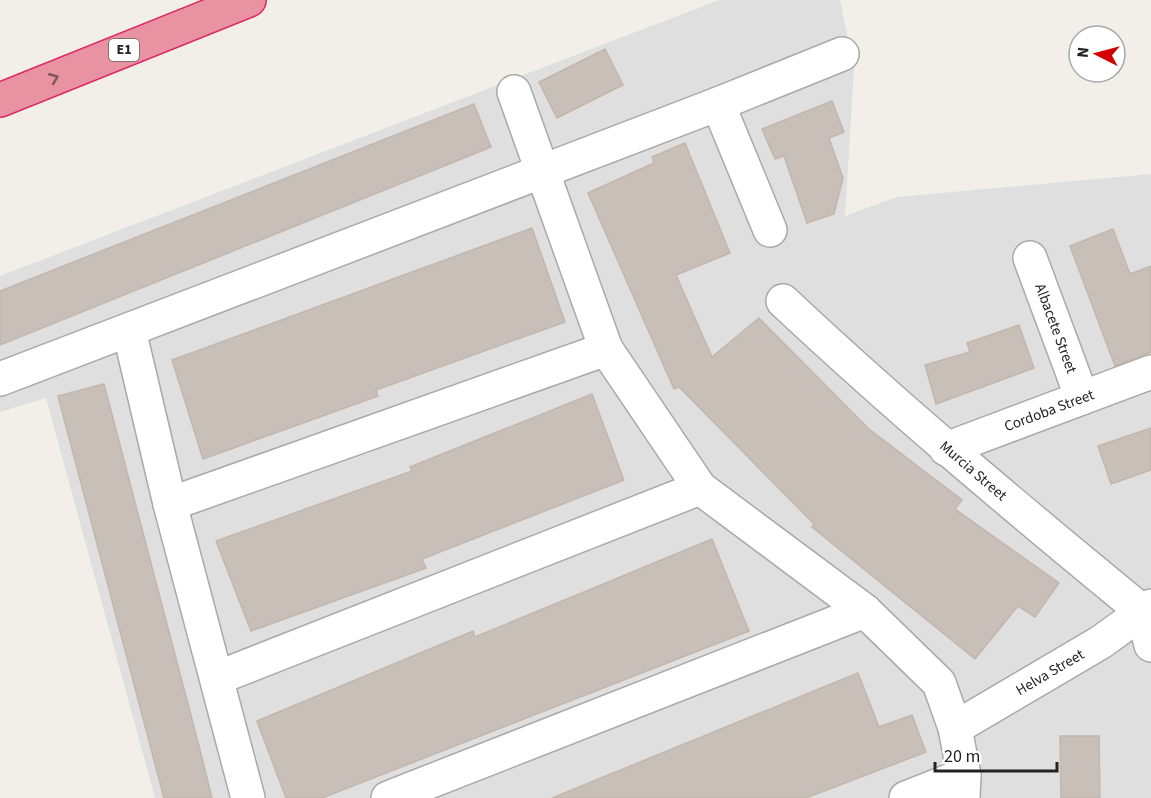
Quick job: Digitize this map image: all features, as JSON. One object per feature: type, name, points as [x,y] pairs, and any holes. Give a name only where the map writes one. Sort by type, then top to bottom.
[{"type":"highway","name":"E1","points":[[0,100],[249,0]]},
{"type":"street","points":[[0,379],[542,172],[842,54]]},
{"type":"street","points":[[514,92],[606,349],[700,488],[865,611],[939,683],[955,728],[963,786],[906,798]]},
{"type":"street","points":[[718,104],[770,230]]},
{"type":"street","name":"Albacete Street","points":[[1030,258],[1082,398]]},
{"type":"street","name":"Murcia Street","points":[[783,301],[946,450],[1147,609]]},
{"type":"street","points":[[129,330],[170,504],[249,798]]},
{"type":"street","points":[[170,504],[606,349]]},
{"type":"street","name":"Cordoba Street","points":[[946,450],[1151,372]]},
{"type":"street","points":[[217,678],[700,488]]},
{"type":"street","points":[[1147,609],[1151,645]]},
{"type":"street","name":"Helva Street","points":[[955,728],[1101,642],[1147,609]]},
{"type":"street","points":[[388,798],[865,611]]},
{"type":"shaded area","points":[[719,0],[840,0],[854,69],[845,216],[897,197],[1151,174],[1151,798],[155,798],[46,398],[0,412],[0,276]]},
{"type":"building","points":[[605,49],[623,85],[557,118],[539,82]]},
{"type":"building","points":[[832,101],[844,132],[829,138],[843,178],[834,214],[807,223],[784,156],[775,159],[762,129]]},
{"type":"building","points":[[474,104],[491,147],[0,345],[0,291]]},
{"type":"building","points":[[685,143],[730,253],[676,275],[712,357],[759,318],[869,429],[962,500],[955,509],[1059,583],[1035,617],[1018,606],[975,659],[812,527],[814,524],[679,387],[674,389],[588,193],[654,163],[652,157]]},
{"type":"building","points":[[532,228],[565,322],[376,390],[378,396],[203,459],[172,360]]},
{"type":"building","points":[[1113,229],[1130,274],[1151,266],[1151,352],[1115,366],[1070,246]]},
{"type":"building","points":[[1019,325],[1034,368],[936,404],[925,365],[970,352],[967,343]]},
{"type":"building","points":[[104,384],[212,798],[164,798],[58,396]]},
{"type":"building","points":[[592,394],[624,480],[422,559],[426,568],[251,631],[216,541],[412,471],[410,467]]},
{"type":"building","points":[[1151,428],[1151,470],[1111,484],[1098,446]]},
{"type":"building","points":[[712,539],[749,631],[322,798],[286,798],[257,721],[473,631],[475,637]]},
{"type":"building","points":[[858,673],[879,727],[912,715],[926,752],[806,798],[552,798]]},
{"type":"building","points":[[1060,736],[1099,736],[1100,798],[1061,798]]}]
